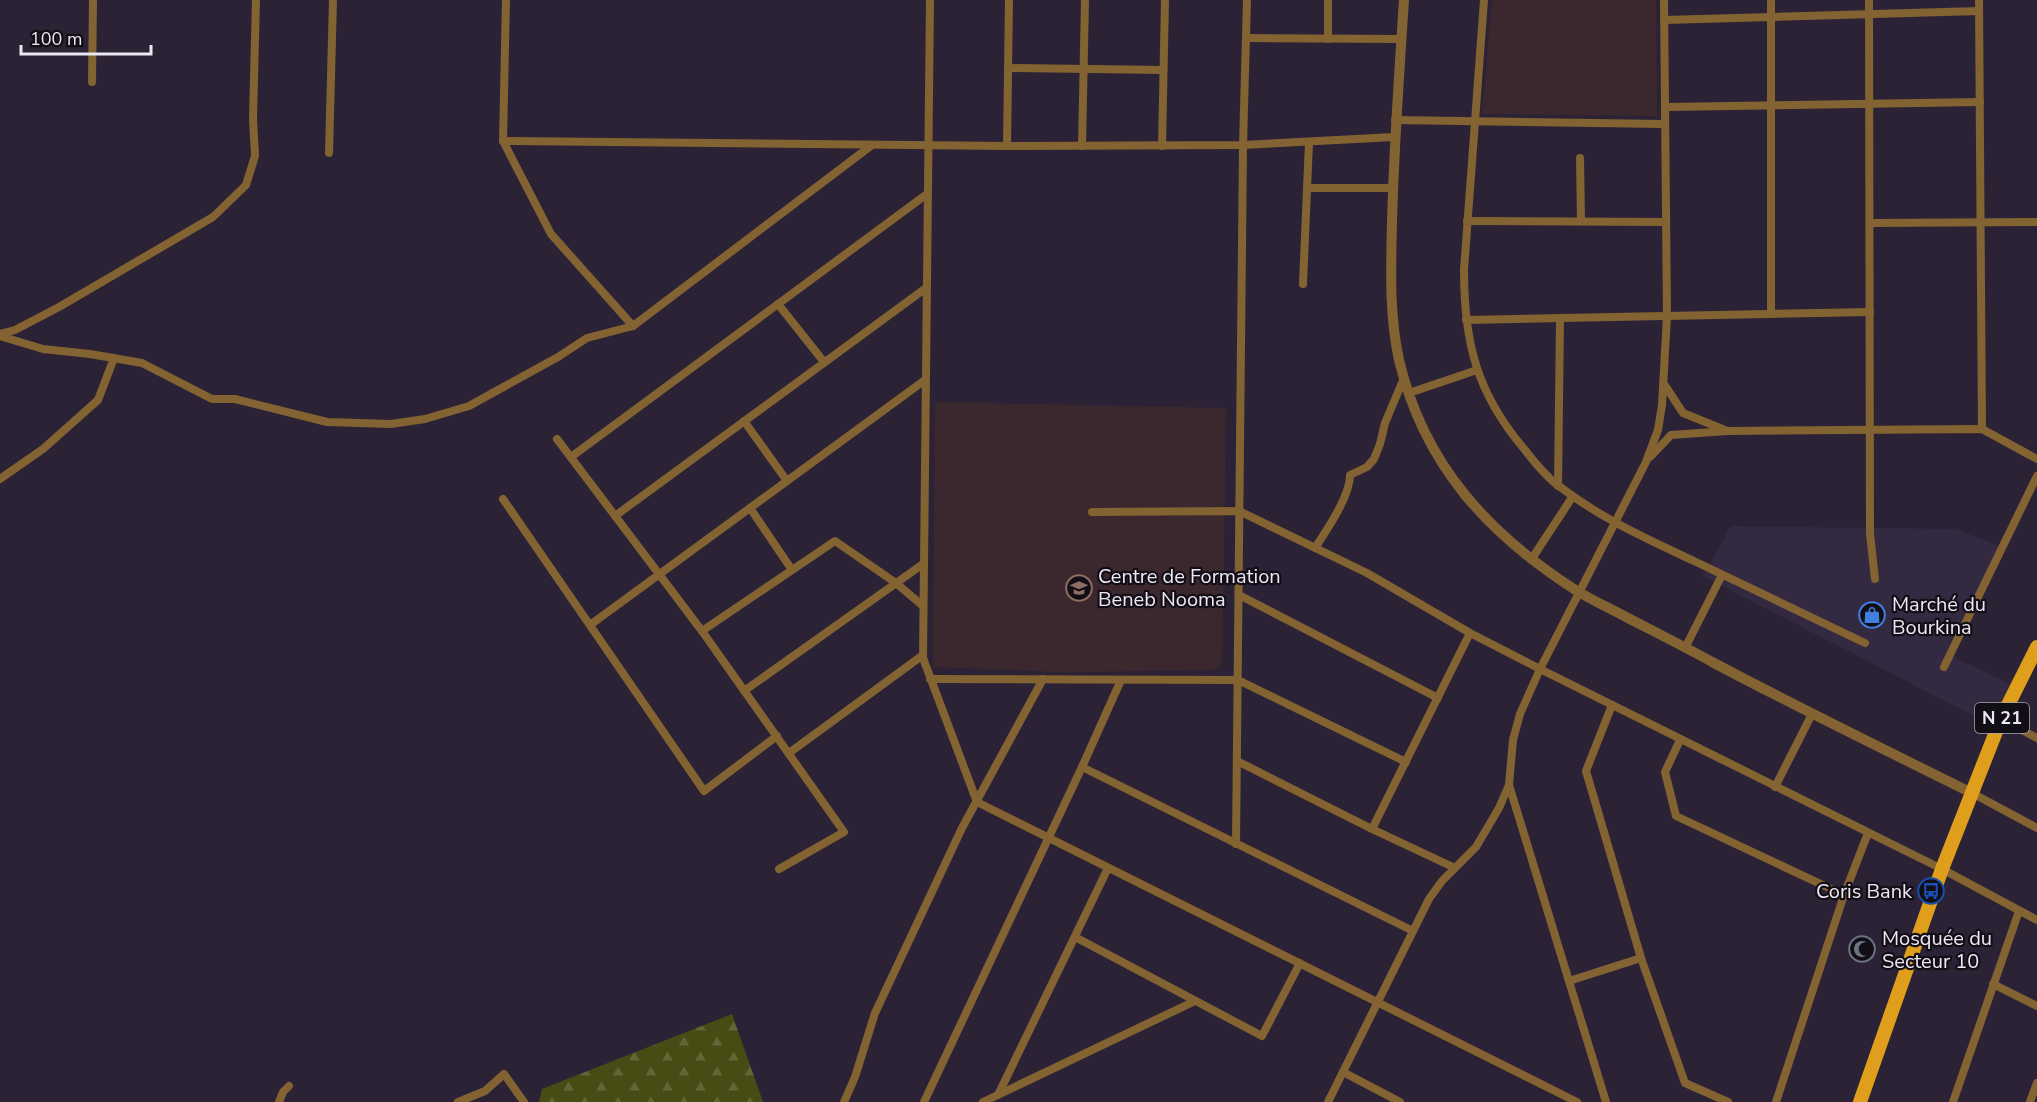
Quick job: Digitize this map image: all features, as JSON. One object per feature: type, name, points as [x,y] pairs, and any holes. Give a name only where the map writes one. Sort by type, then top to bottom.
[{"type":"main road","name":"N 21","points":[[1860,1102],[1942,869],[2001,719],[2037,646]]},
{"type":"street","points":[[92,82],[93,0]]},
{"type":"street","points":[[0,335],[15,330],[58,307],[213,217],[246,185],[255,156],[253,118],[256,0]]},
{"type":"street","points":[[329,153],[333,0]]},
{"type":"street","points":[[506,0],[503,141],[551,234],[633,326]]},
{"type":"street","points":[[930,0],[922,655],[977,802],[1577,1102]]},
{"type":"street","points":[[1007,146],[1009,0]]},
{"type":"street","points":[[1082,146],[1085,0]]},
{"type":"street","points":[[1162,146],[1165,0]]},
{"type":"street","points":[[1236,844],[1243,145],[1247,0]]},
{"type":"street","points":[[1328,0],[1328,39]]},
{"type":"street","points":[[1404,0],[1394,137],[1391,288],[1394,323],[1399,358],[1409,393],[1426,435],[1447,472],[1492,526],[1531,560],[1579,592],[1812,714],[1972,792],[2037,828]]},
{"type":"street","points":[[1484,0],[1464,270],[1466,320],[1470,348],[1481,383],[1498,415],[1515,438],[1558,486],[1615,523],[1865,643]]},
{"type":"street","points":[[1328,1102],[1429,899],[1442,881],[1476,847],[1499,808],[1509,785],[1513,740],[1520,714],[1540,669],[1646,462],[1658,430],[1664,384],[1667,316],[1664,0]]},
{"type":"street","points":[[1771,0],[1771,314]]},
{"type":"street","points":[[1869,0],[1870,534],[1875,579]]},
{"type":"street","points":[[1979,0],[1982,429]]},
{"type":"street","points":[[1664,20],[1979,11]]},
{"type":"street","points":[[1246,38],[1401,39]]},
{"type":"street","points":[[1008,68],[1163,70]]},
{"type":"street","points":[[1665,107],[1980,102]]},
{"type":"street","points":[[1395,120],[1665,124]]},
{"type":"street","points":[[503,141],[1162,146],[1243,145],[1394,137]]},
{"type":"street","points":[[1303,284],[1309,142]]},
{"type":"street","points":[[0,335],[43,349],[142,363],[212,399],[236,399],[327,422],[391,423],[425,419],[469,406],[558,357],[587,338],[633,326],[872,145]]},
{"type":"street","points":[[1580,158],[1581,221]]},
{"type":"street","points":[[1307,188],[1393,188]]},
{"type":"street","points":[[571,457],[927,194]]},
{"type":"street","points":[[1467,221],[1666,222]]},
{"type":"street","points":[[1870,223],[2037,222]]},
{"type":"street","points":[[615,516],[926,288]]},
{"type":"street","points":[[778,304],[824,362]]},
{"type":"street","points":[[1466,320],[1870,312]]},
{"type":"street","points":[[1558,486],[1560,318]]},
{"type":"street","points":[[0,479],[43,449],[98,400],[114,358]]},
{"type":"street","points":[[1409,393],[1477,370]]},
{"type":"street","points":[[1315,548],[1346,496],[1350,485],[1350,475],[1367,467],[1374,459],[1384,423],[1404,378]]},
{"type":"street","points":[[590,625],[925,380]]},
{"type":"street","points":[[1664,384],[1683,413],[1728,431]]},
{"type":"street","points":[[744,421],[787,481]]},
{"type":"street","points":[[1646,462],[1671,435],[1728,431],[1982,429],[2037,459]]},
{"type":"street","points":[[557,439],[702,631],[844,832],[779,869]]},
{"type":"street","points":[[1944,667],[2037,476]]},
{"type":"street","points":[[1531,560],[1573,496]]},
{"type":"street","points":[[503,499],[704,791],[777,736]]},
{"type":"street","points":[[750,508],[792,570]]},
{"type":"street","points":[[1092,512],[1239,511],[1367,573],[1470,633],[1540,669],[1942,869],[2037,920]]},
{"type":"street","points":[[702,631],[835,541],[896,583],[923,606]]},
{"type":"street","points":[[744,691],[923,564]]},
{"type":"street","points":[[1685,648],[1722,574]]},
{"type":"street","points":[[1239,595],[1438,698]]},
{"type":"street","points":[[1372,829],[1470,633]]},
{"type":"street","points":[[789,753],[922,655]]},
{"type":"street","points":[[930,679],[1238,680],[1406,762]]},
{"type":"street","points":[[844,1102],[855,1077],[871,1020],[962,828],[1042,679]]},
{"type":"street","points":[[924,1102],[1121,680]]},
{"type":"street","points":[[1612,705],[1586,771],[1641,958],[1685,1083],[1728,1102]]},
{"type":"street","points":[[1775,787],[1812,714]]},
{"type":"street","points":[[2001,719],[2037,738]]},
{"type":"street","points":[[1680,740],[1665,772],[1676,816],[1844,895]]},
{"type":"street","points":[[1237,761],[1455,868]]},
{"type":"street","points":[[1082,767],[1413,931]]},
{"type":"street","points":[[1509,785],[1606,1102]]},
{"type":"street","points":[[1776,1102],[1844,895],[1868,833]]},
{"type":"street","points":[[998,1095],[1108,868]]},
{"type":"street","points":[[1953,1102],[2019,911]]},
{"type":"street","points":[[1075,937],[1262,1036],[1300,963]]},
{"type":"street","points":[[1569,981],[1641,958]]},
{"type":"street","points":[[1994,984],[2037,1006]]},
{"type":"street","points":[[983,1102],[1196,1001]]},
{"type":"street","points":[[1343,1072],[1400,1102]]},
{"type":"street","points":[[458,1102],[485,1091],[504,1074],[524,1102]]},
{"type":"street","points":[[2030,1102],[2037,1083]]},
{"type":"street","points":[[279,1102],[282,1092],[289,1086]]},
{"type":"shaded area","points":[[1492,0],[1656,0],[1657,116],[1482,114]]},
{"type":"shaded area","name":"Centre de Formation Beneb Nooma","points":[[935,402],[1226,408],[1222,665],[1214,670],[1061,672],[933,667]]},
{"type":"shaded area","name":"Marché du Bourkina","points":[[1731,526],[1955,529],[1999,546],[1947,654],[2013,685],[1993,726],[1703,576]]},
{"type":"green space","points":[[732,1014],[763,1102],[539,1102],[542,1089]]},
{"type":"place","name":"Centre de Formation Beneb Nooma","points":[[1079,588]]},
{"type":"place","name":"Marché du Bourkina","points":[[1872,615]]},
{"type":"place","name":"Coris Bank","points":[[1931,891]]},
{"type":"place","name":"Mosquée du Secteur 10","points":[[1862,949]]}]
